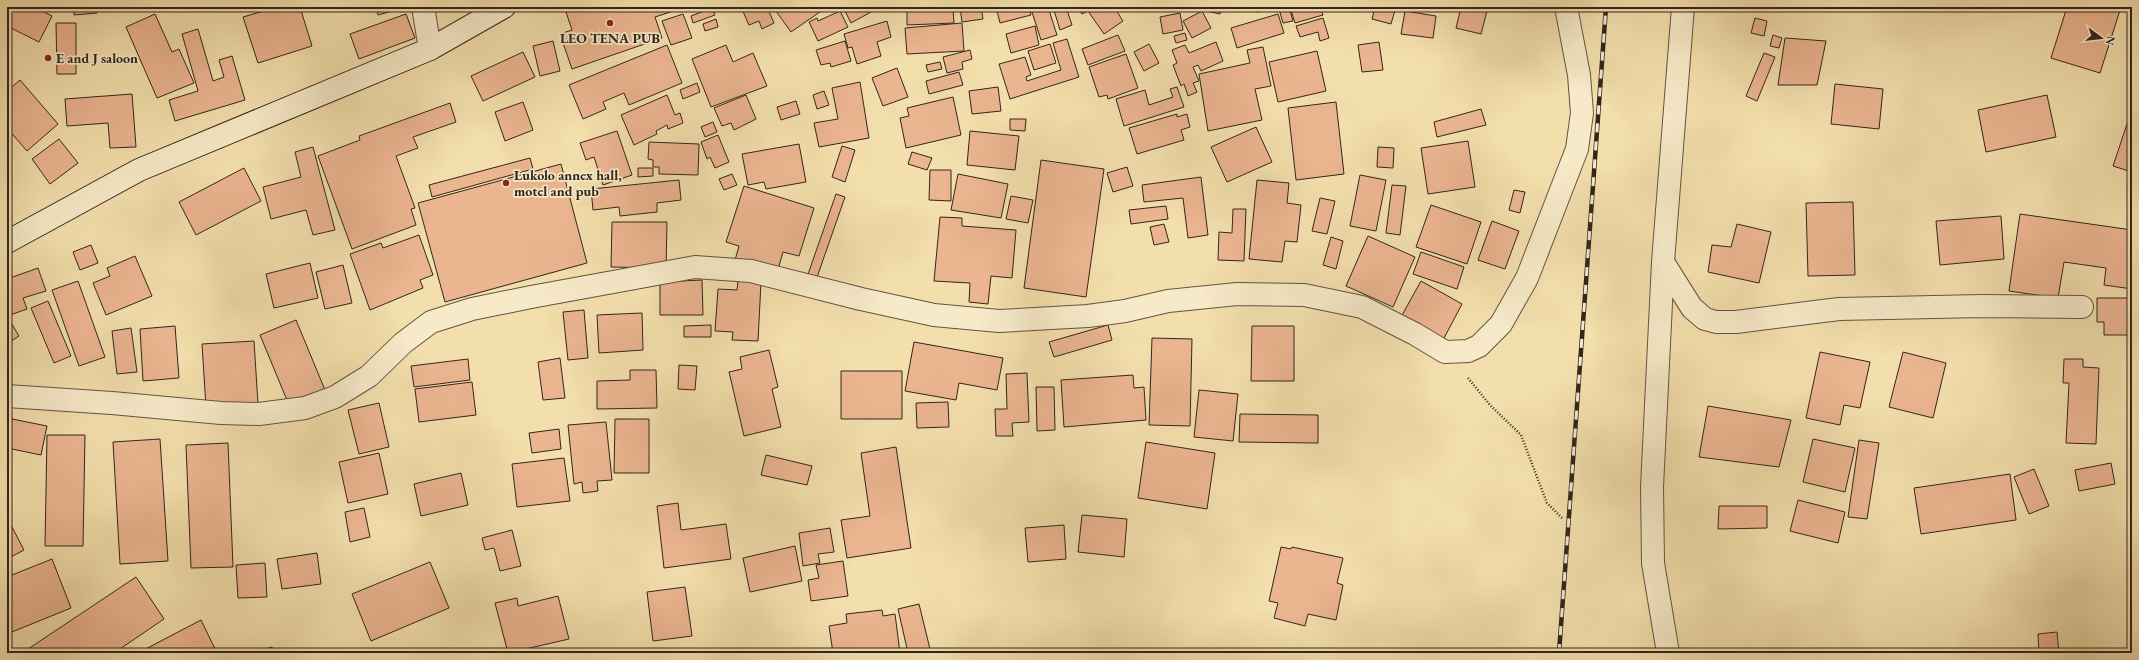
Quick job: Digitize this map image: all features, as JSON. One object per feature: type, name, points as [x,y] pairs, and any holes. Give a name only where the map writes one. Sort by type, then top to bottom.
[{"type":"street","points":[[423,7],[430,49]]},
{"type":"street","points":[[7,242],[139,170],[430,49],[504,7]]},
{"type":"street","points":[[7,396],[112,402],[221,413],[259,414],[305,408],[335,396],[369,376],[403,343],[431,322],[472,309],[695,267],[726,268],[763,273],[860,299],[920,312],[999,321],[1088,316],[1124,311],[1168,301],[1237,294],[1304,295],[1362,307],[1415,334],[1445,352],[1468,351],[1479,346],[1501,324],[1527,278],[1577,148],[1582,113],[1579,75],[1566,7]]},
{"type":"street","points":[[1668,653],[1653,563],[1652,487],[1663,262],[1683,7]]},
{"type":"street","points":[[1663,262],[1692,308],[1704,319],[1716,322],[1736,322],[1840,309],[1982,306],[2082,307]]},
{"type":"path","points":[[1445,352],[1490,405],[1521,435],[1547,503],[1562,518]]},
{"type":"building","points":[[7,7],[34,7],[52,16],[39,42],[7,26]]},
{"type":"building","points":[[74,7],[97,7],[97,13],[74,15]]},
{"type":"building","points":[[263,7],[300,7],[312,46],[258,63],[243,17],[264,11]]},
{"type":"building","points":[[376,7],[407,7],[378,15]]},
{"type":"building","points":[[579,7],[580,9],[585,7],[683,8],[655,17],[662,38],[572,69],[560,34],[572,30],[566,12]]},
{"type":"building","points":[[741,7],[767,7],[774,23],[762,29],[759,21],[749,25]]},
{"type":"building","points":[[773,7],[827,7],[791,32]]},
{"type":"building","points":[[843,7],[868,7],[871,12],[851,23]]},
{"type":"building","points":[[882,7],[895,7],[886,12]]},
{"type":"building","points":[[960,7],[981,7],[983,19],[962,22]]},
{"type":"building","points":[[1011,7],[1029,7],[1031,15],[1000,23],[997,11]]},
{"type":"building","points":[[1048,7],[1057,35],[1041,40],[1031,9]]},
{"type":"building","points":[[1053,7],[1066,7],[1072,25],[1060,30]]},
{"type":"building","points":[[1077,7],[1114,7],[1123,21],[1104,34],[1088,11],[1082,14]]},
{"type":"building","points":[[1189,7],[1222,7],[1220,14]]},
{"type":"building","points":[[1244,7],[1253,7],[1253,9],[1244,11]]},
{"type":"building","points":[[1256,7],[1269,7],[1269,10],[1257,12]]},
{"type":"building","points":[[1289,7],[1293,21],[1283,23],[1279,9]]},
{"type":"building","points":[[1290,7],[1320,7],[1323,15],[1295,23]]},
{"type":"building","points":[[1346,7],[1366,7],[1366,10]]},
{"type":"building","points":[[1375,7],[1396,7],[1391,24],[1372,19]]},
{"type":"building","points":[[1461,7],[1488,7],[1481,34],[1456,28]]},
{"type":"building","points":[[2067,7],[2121,7],[2100,73],[2051,58]]},
{"type":"building","points":[[712,8],[715,15],[693,23],[691,16]]},
{"type":"building","points":[[953,9],[954,23],[907,25],[907,11]]},
{"type":"building","points":[[840,11],[848,27],[818,41],[809,22],[817,18],[818,21]]},
{"type":"building","points":[[1202,11],[1211,28],[1192,38],[1183,21]]},
{"type":"building","points":[[1405,11],[1436,16],[1433,38],[1401,34]]},
{"type":"building","points":[[1180,13],[1183,30],[1163,34],[1160,17]]},
{"type":"building","points":[[155,14],[172,52],[179,49],[194,83],[157,98],[126,27]]},
{"type":"building","points":[[406,14],[415,38],[359,59],[350,34]]},
{"type":"building","points":[[683,14],[692,38],[671,45],[662,21]]},
{"type":"building","points":[[1278,14],[1284,33],[1237,48],[1231,28]]},
{"type":"building","points":[[1323,18],[1329,38],[1320,41],[1318,32],[1300,37],[1296,26]]},
{"type":"building","points":[[1755,18],[1767,21],[1764,36],[1751,33]]},
{"type":"building","points":[[716,19],[718,27],[705,31],[703,24]]},
{"type":"building","points":[[887,21],[891,37],[877,42],[881,56],[857,64],[852,47],[848,48],[844,34]]},
{"type":"building","points":[[56,23],[76,23],[76,74],[57,74]]},
{"type":"building","points":[[962,23],[964,51],[907,54],[905,28]]},
{"type":"building","points":[[1035,26],[1039,45],[1011,53],[1006,34]]},
{"type":"building","points":[[198,29],[213,81],[224,77],[219,60],[232,56],[245,100],[175,121],[169,100],[198,91],[182,34]]},
{"type":"building","points":[[1185,33],[1187,40],[1176,43],[1174,36]]},
{"type":"building","points":[[1118,35],[1125,51],[1088,65],[1082,49]]},
{"type":"building","points":[[1773,35],[1782,38],[1779,48],[1770,46]]},
{"type":"building","points":[[1785,38],[1826,41],[1817,85],[1778,85]]},
{"type":"building","points":[[1067,39],[1079,77],[1010,99],[999,64],[1025,57],[1031,75],[1026,77],[1027,81],[1061,70],[1053,43]]},
{"type":"building","points":[[553,41],[560,71],[540,76],[533,46]]},
{"type":"building","points":[[845,41],[851,61],[831,67],[830,63],[821,65],[816,50]]},
{"type":"building","points":[[1216,42],[1223,61],[1201,71],[1198,65],[1193,67],[1199,81],[1193,83],[1197,92],[1188,96],[1184,84],[1181,86],[1173,65],[1177,63],[1172,50],[1185,45],[1189,53]]},
{"type":"building","points":[[1379,42],[1383,70],[1362,72],[1358,45]]},
{"type":"building","points":[[1050,44],[1056,63],[1034,70],[1028,51]]},
{"type":"building","points":[[1149,44],[1159,63],[1144,71],[1134,52]]},
{"type":"building","points":[[667,45],[682,83],[629,105],[624,93],[603,102],[606,109],[583,119],[569,85]]},
{"type":"building","points":[[726,45],[733,62],[753,53],[767,86],[711,107],[692,59]]},
{"type":"building","points":[[1263,47],[1271,86],[1255,89],[1262,120],[1208,131],[1199,74],[1250,63],[1247,50]]},
{"type":"building","points":[[970,50],[972,59],[962,62],[963,69],[947,73],[943,57]]},
{"type":"building","points":[[1317,51],[1326,91],[1278,102],[1269,62]]},
{"type":"building","points":[[523,52],[535,77],[483,101],[471,76]]},
{"type":"building","points":[[1764,53],[1775,57],[1757,101],[1746,96]]},
{"type":"building","points":[[1126,54],[1138,88],[1108,99],[1107,95],[1099,97],[1089,67]]},
{"type":"building","points":[[940,62],[942,69],[928,72],[926,65]]},
{"type":"building","points":[[897,68],[908,97],[883,106],[872,78]]},
{"type":"building","points":[[959,72],[963,85],[929,94],[926,81]]},
{"type":"building","points":[[20,80],[58,124],[27,151],[7,128],[7,91]]},
{"type":"building","points":[[860,82],[869,138],[819,147],[814,123],[838,119],[832,88]]},
{"type":"building","points":[[697,83],[700,92],[683,99],[680,90]]},
{"type":"building","points":[[1835,84],[1883,89],[1879,129],[1831,124]]},
{"type":"building","points":[[998,87],[1001,111],[972,114],[969,91]]},
{"type":"building","points":[[1177,87],[1184,107],[1124,126],[1116,99],[1145,90],[1149,105],[1173,97],[1170,89]]},
{"type":"building","points":[[824,91],[829,105],[817,109],[813,95]]},
{"type":"building","points":[[132,94],[136,147],[110,148],[108,123],[67,126],[65,99]]},
{"type":"building","points":[[667,95],[675,115],[680,113],[683,123],[668,129],[667,125],[656,131],[657,134],[634,145],[621,115]]},
{"type":"building","points":[[746,95],[756,119],[734,130],[731,123],[722,126],[714,108]]},
{"type":"building","points":[[2047,95],[2056,137],[1986,152],[1978,110]]},
{"type":"building","points":[[953,97],[961,135],[906,148],[900,118],[909,116],[907,108]]},
{"type":"building","points":[[796,101],[800,114],[781,120],[777,107]]},
{"type":"building","points":[[523,102],[533,130],[505,141],[495,112]]},
{"type":"building","points":[[1336,102],[1344,174],[1296,180],[1288,108]]},
{"type":"building","points":[[450,103],[456,122],[413,137],[418,148],[396,156],[415,208],[411,209],[416,225],[352,249],[318,156],[360,140],[359,136]]},
{"type":"building","points":[[1481,109],[1486,125],[1437,137],[1434,122]]},
{"type":"building","points":[[2132,109],[2132,172],[2113,166]]},
{"type":"building","points":[[1177,114],[1177,117],[1187,114],[1190,127],[1181,130],[1184,140],[1137,154],[1129,128]]},
{"type":"building","points":[[1010,119],[1026,119],[1025,131],[1010,130]]},
{"type":"building","points":[[713,122],[717,132],[705,137],[701,127]]},
{"type":"building","points":[[1256,127],[1272,162],[1227,182],[1211,147]]},
{"type":"building","points":[[617,131],[632,175],[603,185],[594,157],[586,160],[580,143]]},
{"type":"building","points":[[970,131],[1019,136],[1015,170],[967,165]]},
{"type":"building","points":[[718,135],[729,162],[715,168],[710,157],[707,159],[701,142]]},
{"type":"building","points":[[59,139],[78,163],[50,184],[32,159]]},
{"type":"building","points":[[1468,141],[1475,187],[1428,194],[1421,148]]},
{"type":"building","points":[[649,142],[699,144],[698,175],[659,174],[659,167],[653,167],[653,160],[648,159]]},
{"type":"building","points":[[799,144],[806,182],[766,189],[764,182],[748,185],[742,154]]},
{"type":"building","points":[[842,146],[855,150],[845,182],[832,177]]},
{"type":"building","points":[[313,147],[335,230],[313,235],[306,210],[271,219],[263,187],[301,177],[295,152]]},
{"type":"building","points":[[1378,147],[1394,148],[1393,168],[1377,167]]},
{"type":"building","points":[[912,152],[932,158],[927,170],[908,164]]},
{"type":"building","points":[[530,158],[533,169],[432,197],[429,185]]},
{"type":"building","points":[[1041,160],[1104,169],[1086,297],[1024,288]]},
{"type":"building","points":[[561,164],[587,263],[445,302],[418,203]]},
{"type":"building","points":[[1127,167],[1133,186],[1113,192],[1107,173]]},
{"type":"building","points":[[244,168],[261,201],[196,235],[179,202]]},
{"type":"building","points":[[638,168],[653,168],[653,176],[638,177]]},
{"type":"building","points":[[930,170],[951,170],[951,201],[929,200]]},
{"type":"building","points":[[732,174],[737,185],[724,190],[719,179]]},
{"type":"building","points":[[958,174],[1008,184],[1001,218],[951,210]]},
{"type":"building","points":[[1360,175],[1386,180],[1376,231],[1350,226]]},
{"type":"building","points":[[1201,177],[1208,235],[1188,238],[1183,198],[1144,202],[1142,185]]},
{"type":"building","points":[[679,180],[681,200],[657,203],[657,212],[620,216],[619,207],[593,210],[591,189]]},
{"type":"building","points":[[1257,180],[1289,183],[1287,203],[1301,205],[1297,242],[1285,241],[1282,262],[1249,259]]},
{"type":"building","points":[[1392,185],[1406,186],[1400,235],[1386,233]]},
{"type":"building","points":[[744,186],[814,208],[799,256],[783,252],[777,273],[735,260],[739,246],[726,242]]},
{"type":"building","points":[[1514,190],[1525,192],[1520,213],[1509,210]]},
{"type":"building","points":[[836,194],[845,197],[815,283],[806,280]]},
{"type":"building","points":[[1011,196],[1033,200],[1028,223],[1006,219]]},
{"type":"building","points":[[1320,198],[1335,201],[1327,234],[1312,231]]},
{"type":"building","points":[[1853,202],[1855,275],[1808,276],[1806,203]]},
{"type":"building","points":[[1431,205],[1481,222],[1467,264],[1416,247]]},
{"type":"building","points":[[1166,206],[1168,219],[1131,224],[1129,210]]},
{"type":"building","points":[[1233,209],[1246,209],[1244,261],[1218,260],[1219,232],[1232,233]]},
{"type":"building","points":[[2020,214],[2132,230],[2132,289],[2104,285],[2106,268],[2064,262],[2058,298],[2009,291]]},
{"type":"building","points":[[2001,216],[2004,259],[1940,265],[1936,221]]},
{"type":"building","points":[[940,217],[962,218],[962,226],[1016,230],[1012,278],[991,276],[988,304],[969,302],[970,283],[934,281]]},
{"type":"building","points":[[1492,221],[1519,231],[1505,269],[1478,260]]},
{"type":"building","points":[[612,222],[667,222],[666,268],[611,267]]},
{"type":"building","points":[[1164,224],[1169,242],[1154,245],[1150,227]]},
{"type":"building","points":[[1737,224],[1771,232],[1759,283],[1708,272],[1712,245],[1731,247]]},
{"type":"building","points":[[419,235],[433,275],[420,280],[423,288],[370,310],[350,254],[381,243],[383,248]]},
{"type":"building","points":[[1368,236],[1415,257],[1393,307],[1346,286]]},
{"type":"building","points":[[1331,237],[1343,241],[1336,269],[1323,265]]},
{"type":"building","points":[[91,245],[98,263],[80,270],[73,252]]},
{"type":"building","points":[[1421,252],[1464,267],[1457,289],[1413,274]]},
{"type":"building","points":[[135,256],[152,296],[106,315],[93,283],[110,276],[107,268]]},
{"type":"building","points":[[310,263],[318,298],[274,308],[266,274]]},
{"type":"building","points":[[343,265],[352,303],[325,309],[316,272]]},
{"type":"building","points":[[38,268],[46,291],[23,298],[27,309],[10,315],[7,307],[7,279]]},
{"type":"building","points":[[702,280],[703,315],[660,315],[660,282]]},
{"type":"building","points":[[78,281],[105,357],[79,366],[52,290]]},
{"type":"building","points":[[738,281],[761,282],[758,341],[732,340],[733,332],[715,331],[718,289],[737,290]]},
{"type":"building","points":[[1421,281],[1462,304],[1443,340],[1401,317]]},
{"type":"building","points":[[2097,298],[2132,298],[2132,335],[2104,335],[2104,322],[2097,322]]},
{"type":"building","points":[[48,301],[71,356],[54,363],[31,308]]},
{"type":"building","points":[[584,310],[588,358],[568,360],[563,312]]},
{"type":"building","points":[[642,313],[643,350],[599,353],[597,315]]},
{"type":"building","points":[[7,316],[19,336],[7,344]]},
{"type":"building","points":[[296,320],[325,390],[289,405],[260,335]]},
{"type":"building","points":[[711,325],[711,337],[684,337],[684,326]]},
{"type":"building","points":[[1108,325],[1112,340],[1054,357],[1049,342]]},
{"type":"building","points":[[175,326],[179,378],[143,381],[140,329]]},
{"type":"building","points":[[1252,326],[1294,326],[1294,381],[1251,381]]},
{"type":"building","points":[[131,328],[137,372],[117,374],[112,331]]},
{"type":"building","points":[[1152,338],[1192,339],[1190,426],[1149,425]]},
{"type":"building","points":[[254,341],[258,404],[206,407],[202,344]]},
{"type":"building","points":[[914,342],[1003,358],[997,390],[959,383],[956,400],[905,391]]},
{"type":"building","points":[[769,350],[778,387],[772,389],[781,427],[744,436],[729,372],[742,369],[740,357]]},
{"type":"building","points":[[1820,352],[1870,362],[1860,408],[1844,405],[1840,425],[1806,418]]},
{"type":"building","points":[[1903,352],[1946,363],[1933,418],[1889,407]]},
{"type":"building","points":[[560,358],[565,398],[543,400],[538,362]]},
{"type":"building","points":[[468,359],[470,380],[414,387],[411,366]]},
{"type":"building","points":[[2064,359],[2083,359],[2083,367],[2099,368],[2096,444],[2066,443],[2069,383],[2063,383]]},
{"type":"building","points":[[679,365],[697,366],[695,390],[678,389]]},
{"type":"building","points":[[630,370],[656,370],[657,408],[597,409],[597,381],[630,380]]},
{"type":"building","points":[[841,371],[902,371],[902,419],[841,419]]},
{"type":"building","points":[[1027,373],[1029,422],[1012,423],[1013,436],[996,436],[995,409],[1007,409],[1006,374]]},
{"type":"building","points":[[1133,375],[1134,388],[1144,387],[1146,420],[1064,427],[1061,380]]},
{"type":"building","points":[[472,382],[476,415],[419,422],[415,389]]},
{"type":"building","points":[[1036,387],[1054,387],[1055,430],[1037,431]]},
{"type":"building","points":[[1199,390],[1238,394],[1233,441],[1194,437]]},
{"type":"building","points":[[948,402],[949,427],[917,428],[916,403]]},
{"type":"building","points":[[379,403],[389,447],[359,454],[348,410]]},
{"type":"building","points":[[1708,406],[1791,420],[1779,467],[1699,457]]},
{"type":"building","points":[[1240,414],[1318,415],[1318,443],[1239,442]]},
{"type":"building","points":[[7,418],[47,426],[41,455],[7,448]]},
{"type":"building","points":[[615,419],[649,419],[649,473],[614,473]]},
{"type":"building","points":[[606,422],[612,480],[597,481],[598,491],[583,493],[582,482],[574,484],[568,425]]},
{"type":"building","points":[[559,429],[561,449],[532,453],[529,433]]},
{"type":"building","points":[[47,435],[85,435],[83,546],[45,546]]},
{"type":"building","points":[[160,439],[168,561],[120,564],[113,442]]},
{"type":"building","points":[[1813,439],[1855,448],[1845,492],[1803,482]]},
{"type":"building","points":[[1859,440],[1879,443],[1867,519],[1848,517]]},
{"type":"building","points":[[1146,442],[1215,453],[1207,509],[1138,498]]},
{"type":"building","points":[[228,443],[233,567],[191,568],[186,445]]},
{"type":"building","points":[[896,447],[911,548],[847,558],[841,520],[870,516],[861,453]]},
{"type":"building","points":[[379,453],[388,494],[348,503],[339,462]]},
{"type":"building","points":[[766,455],[812,466],[807,485],[761,475]]},
{"type":"building","points":[[564,458],[570,501],[517,507],[512,464]]},
{"type":"building","points":[[2111,463],[2115,484],[2079,491],[2075,470]]},
{"type":"building","points":[[2034,469],[2049,506],[2029,514],[2014,477]]},
{"type":"building","points":[[461,473],[468,505],[421,516],[414,484]]},
{"type":"building","points":[[2010,474],[2016,520],[1921,534],[1914,488]]},
{"type":"building","points":[[1798,500],[1845,512],[1838,543],[1790,531]]},
{"type":"building","points":[[678,503],[681,530],[726,524],[731,559],[664,568],[657,506]]},
{"type":"building","points":[[1719,506],[1767,506],[1767,528],[1718,529]]},
{"type":"building","points":[[364,508],[370,537],[350,542],[345,512]]},
{"type":"building","points":[[1082,515],[1127,519],[1124,557],[1078,552]]},
{"type":"building","points":[[1064,525],[1066,559],[1028,562],[1025,528]]},
{"type":"building","points":[[12,527],[24,550],[7,559],[7,530]]},
{"type":"building","points":[[830,528],[834,552],[818,554],[820,563],[803,566],[799,533]]},
{"type":"building","points":[[512,530],[521,566],[500,571],[494,548],[485,550],[482,538]]},
{"type":"building","points":[[795,546],[802,581],[750,592],[743,558]]},
{"type":"building","points":[[1281,547],[1291,549],[1292,547],[1343,558],[1337,583],[1343,585],[1336,620],[1308,614],[1305,626],[1274,618],[1278,603],[1269,601]]},
{"type":"building","points":[[317,553],[321,584],[282,589],[277,559]]},
{"type":"building","points":[[52,559],[71,608],[7,634],[7,577]]},
{"type":"building","points":[[843,561],[848,596],[811,601],[808,580],[819,578],[816,565]]},
{"type":"building","points":[[430,562],[449,608],[371,641],[352,594]]},
{"type":"building","points":[[265,563],[267,597],[238,598],[236,565]]},
{"type":"building","points":[[136,577],[164,619],[114,653],[22,653]]},
{"type":"building","points":[[685,587],[692,636],[653,641],[647,592]]},
{"type":"building","points":[[558,596],[569,639],[508,653],[495,603],[517,598],[518,606]]},
{"type":"building","points":[[919,604],[930,649],[908,653],[898,609]]},
{"type":"building","points":[[882,610],[883,616],[895,614],[900,653],[833,653],[829,626],[847,623],[846,614]]},
{"type":"building","points":[[201,620],[217,653],[138,653]]},
{"type":"building","points":[[2057,632],[2059,653],[2039,653],[2038,634]]},
{"type":"building","points":[[272,647],[274,653],[250,653]]},
{"type":"railway","points":[[1559,653],[1606,7]]},
{"type":"place","name":"LEO TENA PUB","points":[[610,23]]},
{"type":"place","name":"E and J saloon","points":[[48,58]]},
{"type":"place","name":"Lukolo annex hall, motel and pub","points":[[506,183]]}]
